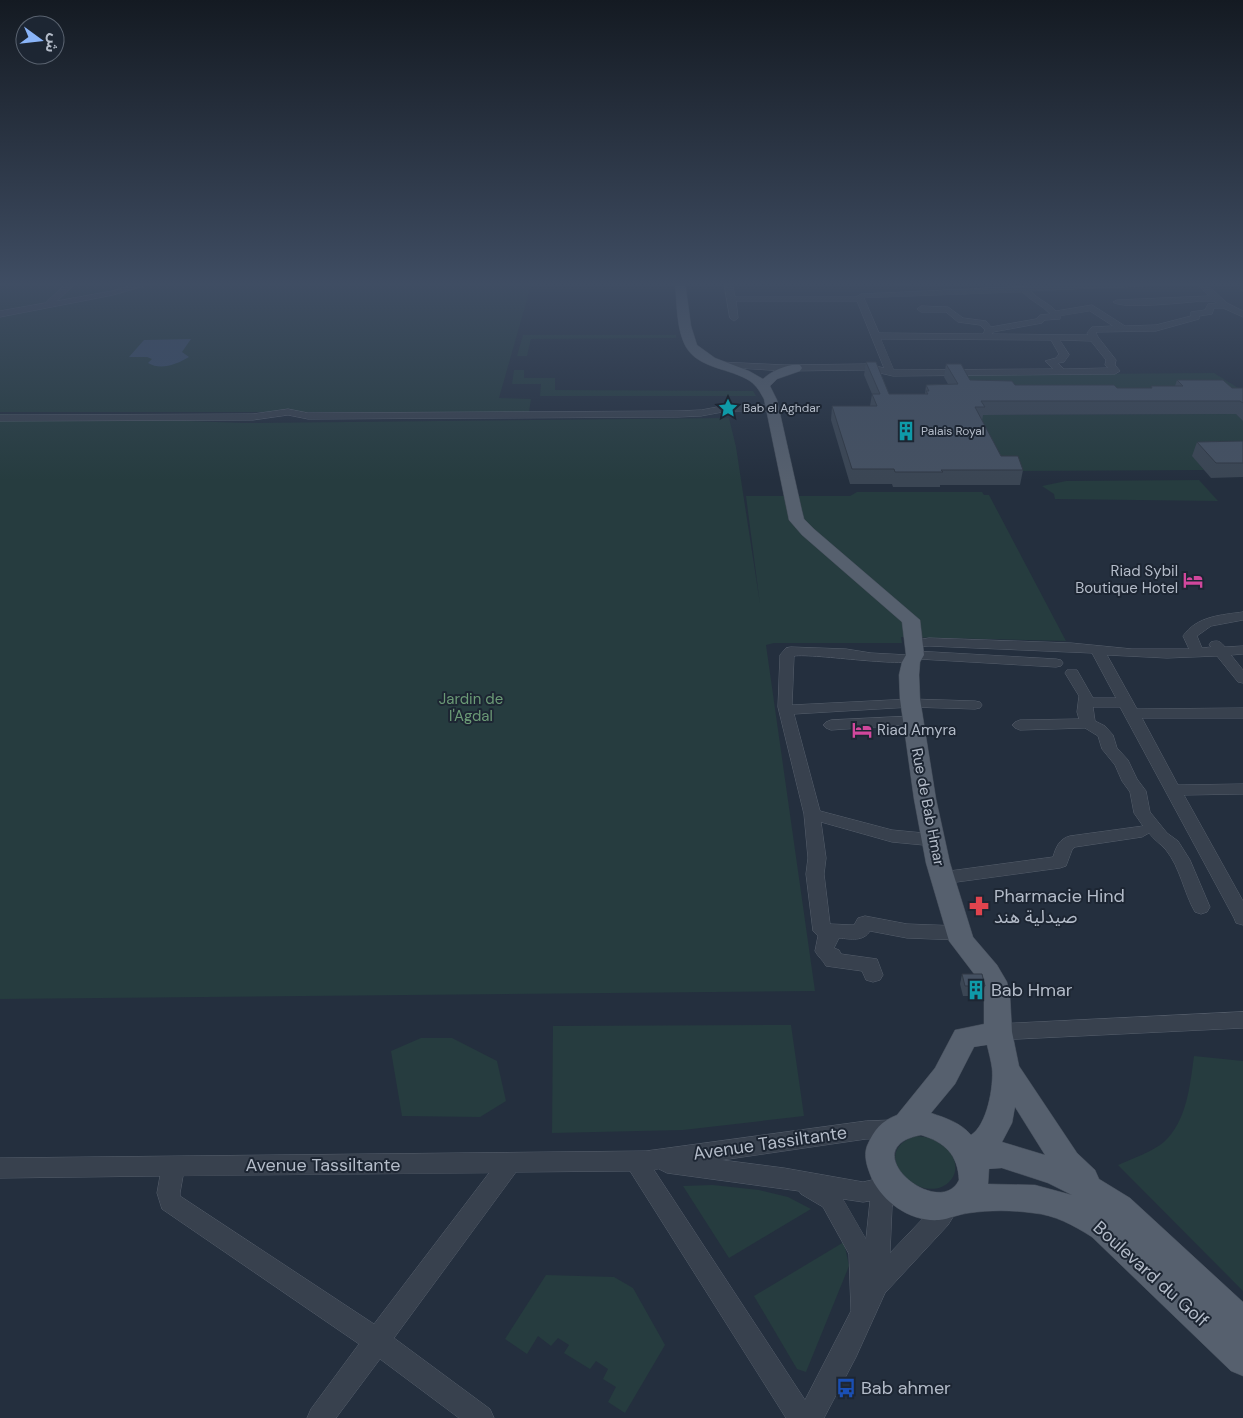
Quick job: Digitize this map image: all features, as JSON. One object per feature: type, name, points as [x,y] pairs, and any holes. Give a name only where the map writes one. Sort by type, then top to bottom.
[{"type":"main road","points":[[693,348],[700,354],[722,364],[768,398]]},
{"type":"main road","points":[[768,398],[767,380],[776,374],[796,368]]},
{"type":"main road","name":"Rue de Bab Hmar","points":[[768,398],[797,520],[808,532],[904,612],[911,620],[914,653],[909,675],[912,712],[925,798],[942,878],[962,941],[994,982],[997,996],[998,1032],[1006,1069],[1006,1087],[997,1123],[988,1140],[970,1155]]},
{"type":"main road","points":[[901,1127],[926,1124],[940,1128],[959,1139],[970,1155],[974,1168],[974,1178],[968,1192],[955,1202],[933,1206],[906,1198],[890,1184],[882,1170],[880,1152],[883,1141],[901,1127],[945,1076],[965,1038],[998,1032]]},
{"type":"main road","points":[[1006,1069],[1066,1162],[1095,1192]]},
{"type":"main road","name":"Boulevard du Golf","points":[[970,1155],[1009,1157],[1063,1175],[1095,1192],[1119,1208],[1243,1324]]},
{"type":"main road","name":"Boulevard du Golf","points":[[955,1202],[1034,1198],[1063,1205],[1092,1219],[1103,1227],[1243,1359]]},
{"type":"street","points":[[880,348],[890,371]]},
{"type":"street","points":[[1060,348],[1064,355],[1060,357],[1061,360],[1050,361],[1061,372]]},
{"type":"street","points":[[722,364],[796,368],[867,367],[890,371],[1115,371],[1110,365],[1110,359],[1102,348]]},
{"type":"street","points":[[867,367],[885,361]]},
{"type":"street","points":[[0,418],[252,417],[288,412],[308,416],[678,414],[701,413],[768,398]]},
{"type":"street","points":[[1196,652],[1190,636],[1195,628],[1211,621],[1243,616]]},
{"type":"street","points":[[914,653],[929,642],[1071,647],[1132,654],[1196,652],[1243,642]]},
{"type":"street","points":[[1219,647],[1243,650]]},
{"type":"street","points":[[1219,647],[1243,680]]},
{"type":"street","points":[[1097,650],[1243,918]]},
{"type":"street","points":[[960,933],[906,931],[865,923],[859,932],[822,931],[815,874],[817,858],[812,814],[784,695],[786,682],[785,663],[788,654],[791,651],[846,653],[871,657],[914,653],[1056,663]]},
{"type":"street","points":[[1072,674],[1085,692],[1088,723]]},
{"type":"street","points":[[1085,703],[1128,708],[1243,713]]},
{"type":"street","points":[[831,725],[912,712],[975,705]]},
{"type":"street","points":[[786,710],[912,712]]},
{"type":"street","points":[[1020,725],[1088,723],[1100,729],[1105,735],[1110,749],[1122,763],[1130,781],[1138,790],[1142,812],[1161,837],[1172,845],[1181,860],[1189,883],[1201,907]]},
{"type":"street","points":[[1172,790],[1243,789]]},
{"type":"street","points":[[812,814],[892,836],[934,840]]},
{"type":"street","points":[[942,878],[1055,863],[1061,859],[1066,846],[1075,841],[1142,830]]},
{"type":"street","points":[[830,931],[830,939],[825,940],[824,951],[832,956],[833,961],[870,964],[873,975]]},
{"type":"street","points":[[998,1032],[1243,1020]]},
{"type":"street","name":"Avenue Tassiltante","points":[[641,1161],[866,1130],[901,1127]]},
{"type":"street","points":[[641,1161],[801,1418]]},
{"type":"street","name":"Avenue Tassiltante","points":[[0,1168],[641,1161],[784,1178],[863,1192],[878,1190],[890,1184]]},
{"type":"street","points":[[320,1418],[510,1162]]},
{"type":"street","points":[[175,1166],[168,1190],[170,1202],[377,1342],[481,1418]]},
{"type":"street","points":[[784,1178],[825,1195],[841,1216],[861,1252],[862,1315]]},
{"type":"street","points":[[876,1284],[880,1207],[884,1194],[890,1184]]},
{"type":"street","points":[[810,1418],[876,1284],[955,1202]]},
{"type":"green space","points":[[0,348],[513,348],[499,398],[531,399],[529,412],[0,412]]},
{"type":"green space","points":[[519,348],[529,348],[527,356],[517,356]]},
{"type":"green space","points":[[514,370],[524,370],[524,378],[555,378],[555,390],[753,391],[756,396],[540,396],[541,384],[512,384]]},
{"type":"green space","points":[[1214,373],[1243,391],[1243,402],[1012,399],[957,375]]},
{"type":"green space","name":"Jardin de l'Agdal","points":[[0,414],[244,423],[729,418],[736,447],[760,604],[746,496],[850,496],[857,492],[982,492],[984,495],[989,495],[1066,641],[901,637],[902,643],[774,643],[766,645],[815,991],[0,999]]},
{"type":"green space","points":[[1236,414],[1243,421],[1243,456],[1193,456],[1204,470],[998,471],[979,415]]},
{"type":"green space","points":[[1199,480],[1218,501],[1055,499],[1054,494],[1042,486],[1066,481]]},
{"type":"green space","points":[[791,1025],[804,1116],[683,1130],[552,1133],[553,1026]]},
{"type":"green space","points":[[421,1038],[452,1038],[497,1061],[506,1101],[480,1117],[402,1116],[391,1051]]},
{"type":"green space","points":[[1194,1056],[1243,1061],[1243,1291],[1118,1165],[1154,1149],[1172,1133],[1183,1113]]},
{"type":"green space","points":[[916,1136],[938,1141],[948,1149],[955,1165],[953,1177],[949,1182],[938,1188],[926,1188],[913,1183],[903,1175],[897,1165],[896,1154],[901,1144]]},
{"type":"green space","points":[[713,1185],[759,1190],[788,1197],[811,1209],[729,1258],[683,1186]]},
{"type":"green space","points":[[844,1242],[849,1266],[806,1372],[797,1369],[754,1296]]},
{"type":"green space","points":[[546,1275],[614,1277],[633,1288],[665,1345],[625,1413],[608,1402],[616,1387],[603,1379],[608,1369],[596,1361],[590,1369],[564,1353],[569,1345],[558,1338],[551,1346],[538,1336],[527,1354],[505,1339]]},
{"type":"water","points":[[137,348],[185,348],[182,352],[189,357],[169,366],[158,366],[148,363],[152,359],[147,357],[129,357]]},
{"type":"building","points":[[866,362],[876,362],[889,394],[928,394],[926,391],[929,391],[926,385],[958,384],[946,364],[961,364],[970,380],[1012,381],[1015,385],[1114,385],[1117,388],[1152,388],[1151,386],[1183,386],[1177,380],[1223,380],[1232,388],[1243,388],[1243,403],[1240,401],[981,401],[985,407],[975,407],[1001,456],[1018,456],[1023,470],[895,472],[894,469],[852,469],[832,406],[877,406],[872,394],[880,394]]},
{"type":"building","points":[[1243,441],[1243,463],[1216,463],[1197,442]]},
{"type":"building","points":[[962,974],[982,974],[985,986],[965,986]]},
{"type":"place","name":"Bab el Aghdar","points":[[728,408]]},
{"type":"place","name":"Palais Royal","points":[[906,431]]},
{"type":"place","name":"Riad Sybil Boutique Hotel","points":[[1193,580]]},
{"type":"place","name":"Riad Amyra","points":[[862,730]]},
{"type":"place","name":"Pharmacie Hind صيدلية هند","points":[[979,906]]},
{"type":"place","name":"Bab Hmar","points":[[976,990]]},
{"type":"place","name":"Bab ahmer","points":[[846,1388]]}]
